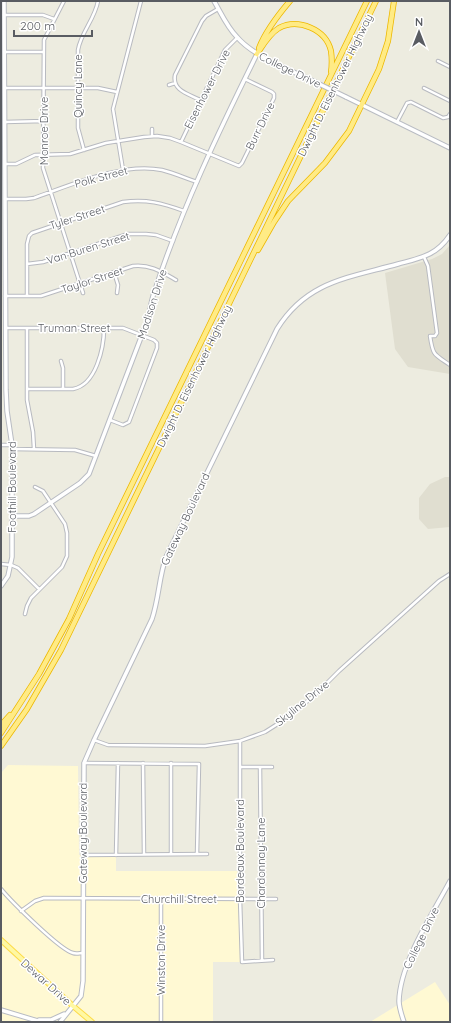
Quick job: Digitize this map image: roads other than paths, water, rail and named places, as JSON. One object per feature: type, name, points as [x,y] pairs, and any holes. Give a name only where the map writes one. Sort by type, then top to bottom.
[{"type":"highway","points":[[257,54],[263,37],[279,13],[290,1]]},
{"type":"highway","name":"Dwight D. Eisenhower Highway","points":[[1,733],[39,674],[69,619],[98,554],[367,1]]},
{"type":"highway","name":"Dwight D. Eisenhower Highway","points":[[1,746],[27,709],[61,650],[376,1]]},
{"type":"highway","points":[[234,293],[274,222],[288,201],[330,156],[349,131],[379,69],[388,41],[394,1]]},
{"type":"highway","points":[[257,54],[269,37],[278,29],[289,25],[300,24],[311,28],[327,41],[331,50],[332,61],[330,77]]},
{"type":"highway","points":[[1,725],[22,702]]},
{"type":"main road","name":"Foothill Boulevard","points":[[1,586],[8,576],[12,557],[12,447],[7,411],[5,328],[5,164],[3,122],[5,52],[4,1]]},
{"type":"main road","name":"College Drive","points":[[214,1],[237,38],[257,54],[450,148]]},
{"type":"main road","name":"Madison Drive","points":[[12,516],[29,516],[34,514],[84,480],[89,474],[148,319],[153,297],[184,212],[209,153],[257,54]]},
{"type":"main road","name":"Gateway Boulevard","points":[[60,1022],[81,996],[82,991],[84,763],[152,619],[157,602],[160,575],[166,556],[277,329],[299,301],[321,287],[342,279],[424,257],[438,250],[450,235]]},
{"type":"main road","name":"College Drive","points":[[404,1022],[399,1003],[401,980],[412,953],[450,881]]},
{"type":"main road","name":"Dewar Drive","points":[[1,940],[92,1022]]},
{"type":"main road","points":[[1,1010],[41,1022]]},
{"type":"main road","points":[[34,1019],[51,1020],[61,1017],[68,1012]]},
{"type":"street","name":"Monroe Drive","points":[[64,1],[44,40],[43,155],[44,168],[50,192],[83,293]]},
{"type":"street","name":"Quincy Lane","points":[[84,150],[78,128],[78,50],[80,41],[94,16],[98,1]]},
{"type":"street","points":[[122,170],[113,109],[141,1]]},
{"type":"street","points":[[200,100],[180,90],[176,86],[175,75],[202,21],[206,16],[218,9]]},
{"type":"street","points":[[4,15],[43,15],[54,19]]},
{"type":"street","name":"Eisenhower Drive","points":[[181,142],[225,50],[237,38]]},
{"type":"street","points":[[5,52],[44,52]]},
{"type":"street","points":[[438,61],[450,67]]},
{"type":"street","name":"Burr Drive","points":[[209,153],[239,166],[242,163],[274,98],[274,94],[272,92],[245,79]]},
{"type":"street","points":[[169,85],[175,83]]},
{"type":"street","points":[[4,88],[98,88],[117,92]]},
{"type":"street","points":[[424,88],[450,101]]},
{"type":"street","points":[[397,122],[405,105],[411,102],[443,118],[446,118],[450,114]]},
{"type":"street","points":[[3,122],[44,122]]},
{"type":"street","points":[[152,129],[152,136]]},
{"type":"street","points":[[5,164],[16,164],[30,157],[43,155],[63,156],[106,143],[152,136],[170,138],[209,153]]},
{"type":"street","name":"Polk Street","points":[[5,199],[26,199],[122,170],[148,168],[162,170],[197,182]]},
{"type":"street","name":"Tyler Street","points":[[27,296],[27,244],[29,236],[36,231],[123,202],[135,201],[160,203],[184,212]]},
{"type":"street","name":"Van Buren Street","points":[[27,264],[43,262],[128,234],[138,233],[156,235],[173,242]]},
{"type":"street","points":[[424,257],[428,266],[437,333],[435,336],[430,336],[432,349],[434,353],[450,365]]},
{"type":"street","name":"Taylor Street","points":[[5,296],[41,296],[140,265],[162,272],[176,280]]},
{"type":"street","points":[[114,272],[118,285],[117,293]]},
{"type":"street","name":"Truman Street","points":[[5,328],[123,328],[142,334]]},
{"type":"street","points":[[27,328],[27,406],[33,432],[34,449]]},
{"type":"street","points":[[27,389],[77,388],[85,384],[90,378],[104,344],[104,328]]},
{"type":"street","points":[[110,420],[121,424],[129,422],[157,345],[154,340],[142,334]]},
{"type":"street","points":[[60,361],[63,368],[63,389]]},
{"type":"street","points":[[1,444],[12,447],[34,449],[80,450],[96,456]]},
{"type":"street","points":[[26,614],[29,602],[39,589],[62,567],[67,556],[66,528],[62,519],[43,491],[35,487]]},
{"type":"street","points":[[1,564],[11,565],[18,568],[39,589]]},
{"type":"street","name":"Skyline Drive","points":[[94,740],[108,745],[205,746],[240,741],[265,732],[293,714],[439,581],[450,574]]},
{"type":"street","name":"Bordeaux Boulevard","points":[[240,741],[240,899],[242,962],[262,960]]},
{"type":"street","points":[[84,763],[199,764],[197,854]]},
{"type":"street","points":[[116,855],[118,763]]},
{"type":"street","points":[[143,763],[144,854]]},
{"type":"street","points":[[171,763],[171,854]]},
{"type":"street","points":[[240,767],[272,767]]},
{"type":"street","name":"Chardonnay Lane","points":[[260,767],[262,960]]},
{"type":"street","points":[[83,854],[207,854]]},
{"type":"street","points":[[1,889],[10,900],[66,949],[73,953],[82,953]]},
{"type":"street","name":"Churchill Street","points":[[22,911],[31,903],[39,899],[276,899]]},
{"type":"street","name":"Winston Drive","points":[[161,899],[161,1022]]},
{"type":"street","points":[[262,960],[273,960]]}]
